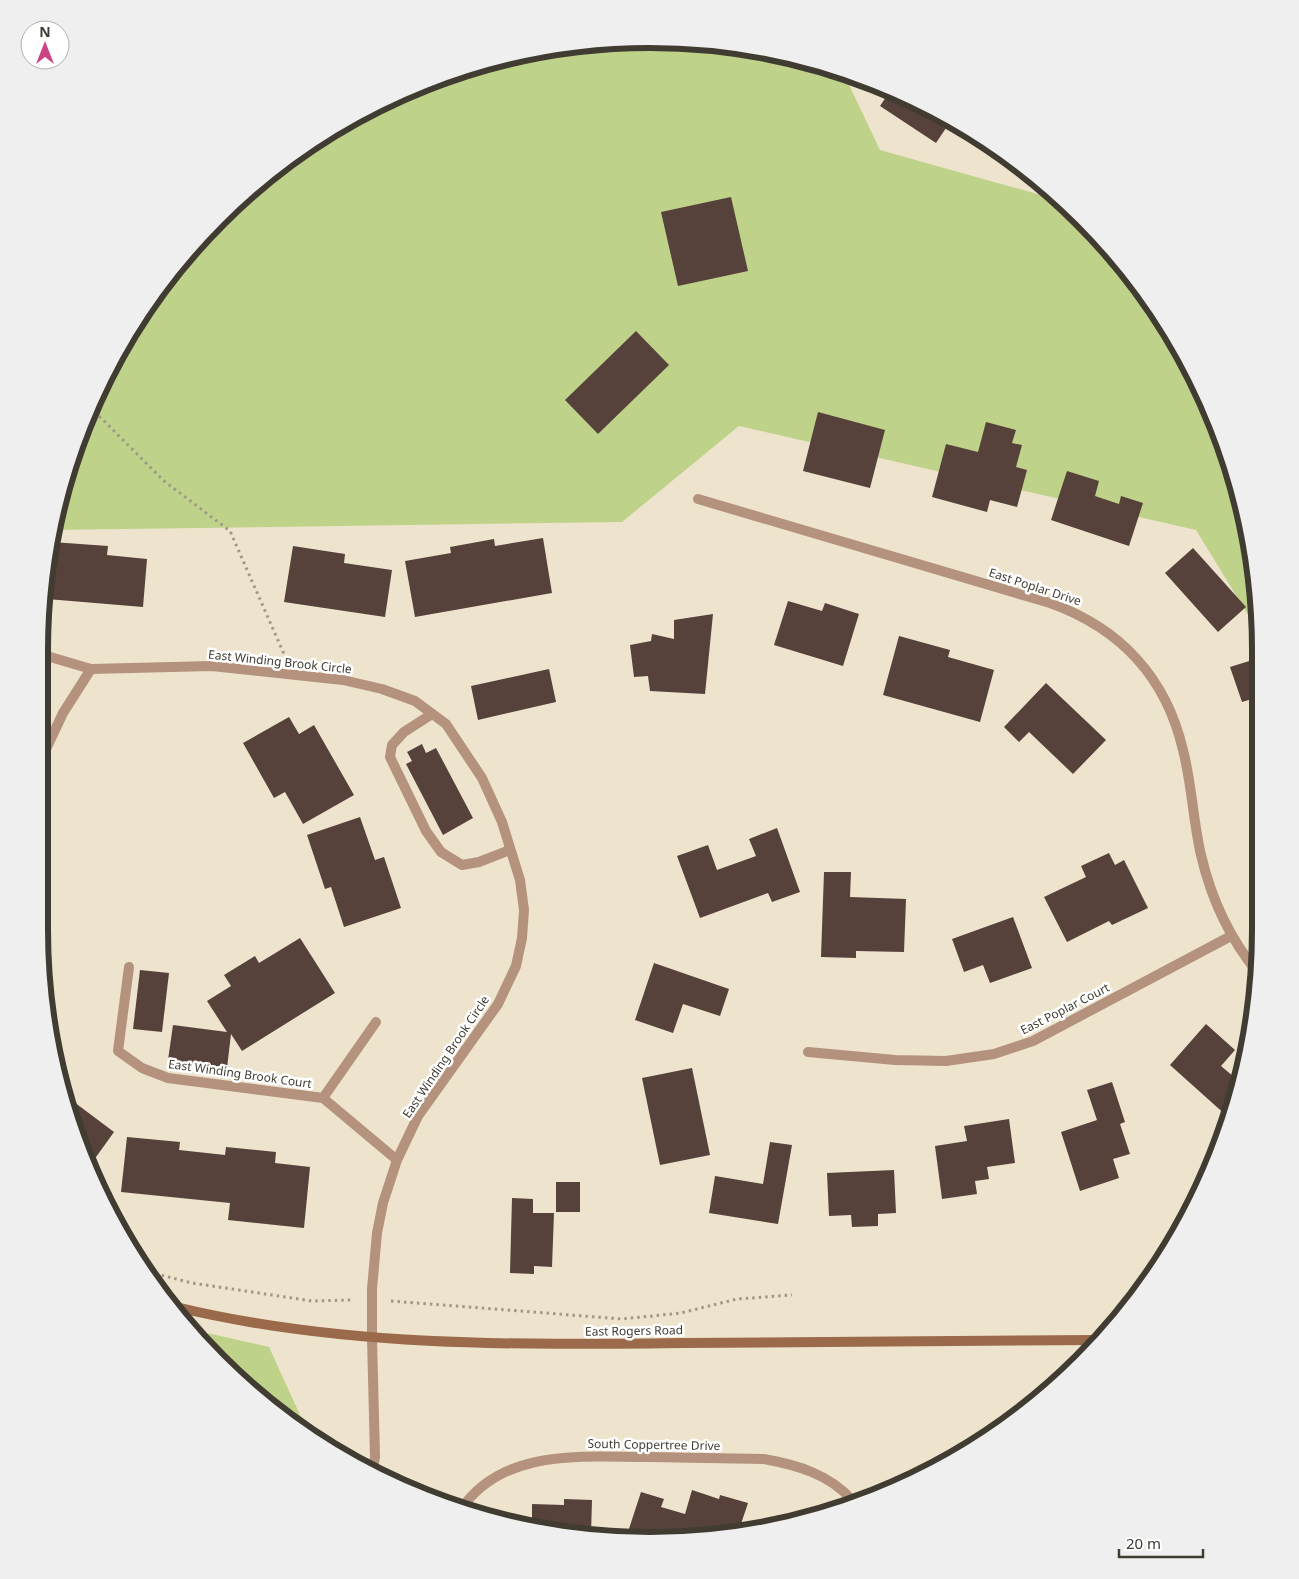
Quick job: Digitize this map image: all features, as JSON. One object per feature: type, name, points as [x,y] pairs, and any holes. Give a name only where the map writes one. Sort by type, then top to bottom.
[{"type":"main road","name":"East Rogers Road","points":[[182,1308],[242,1321],[372,1338],[514,1344],[1089,1340]]},
{"type":"street","name":"East Poplar Drive","points":[[698,499],[1050,603],[1071,610],[1090,620],[1115,638],[1141,662],[1156,683],[1172,714],[1184,752],[1201,854],[1211,889],[1231,936],[1250,962]]},
{"type":"street","name":"East Winding Brook Circle","points":[[48,656],[91,669],[212,666],[343,680],[415,701],[446,724],[482,778],[502,822],[520,880],[524,910],[522,938],[516,966],[498,1004],[418,1116],[397,1160],[383,1203],[377,1233],[372,1300],[374,1464]]},
{"type":"street","points":[[48,746],[63,713],[91,669]]},
{"type":"street","points":[[432,714],[404,732],[392,745],[390,757],[426,831],[441,852],[462,865],[479,862],[510,850]]},
{"type":"street","name":"East Poplar Court","points":[[808,1052],[895,1060],[946,1061],[994,1054],[1033,1041],[1231,936]]},
{"type":"street","name":"East Winding Brook Court","points":[[129,966],[118,1051],[142,1068],[168,1078],[323,1098],[397,1160]]},
{"type":"street","points":[[323,1098],[376,1022]]},
{"type":"street","name":"South Coppertree Drive","points":[[466,1503],[478,1490],[506,1472],[520,1466],[543,1459],[578,1457],[764,1459],[811,1470],[849,1498]]},
{"type":"path","points":[[96,413],[164,481],[230,531],[293,674]]},
{"type":"path","points":[[156,1274],[192,1283],[312,1300],[372,1300],[622,1319],[681,1314],[737,1299],[792,1294]]},
{"type":"green space","points":[[610,49],[689,49],[767,59],[847,81],[880,150],[1045,196],[1075,224],[1127,283],[1150,315],[1171,349],[1206,419],[1220,456],[1240,532],[1250,619],[1196,530],[739,426],[622,522],[60,530],[79,456],[93,419],[128,348],[172,283],[197,253],[224,224],[283,172],[349,128],[419,93],[456,79],[532,59],[571,53]]},
{"type":"green space","points":[[203,1332],[269,1347],[303,1421],[253,1382]]},
{"type":"building","points":[[887,96],[947,126],[936,143],[880,106]]},
{"type":"building","points":[[731,197],[748,271],[678,286],[661,212]]},
{"type":"building","points":[[636,331],[669,365],[598,434],[565,400]]},
{"type":"building","points":[[818,412],[885,430],[870,488],[803,471]]},
{"type":"building","points":[[986,422],[1016,430],[1012,443],[1022,445],[1016,467],[1027,470],[1017,507],[990,500],[987,512],[932,497],[946,444],[978,452]]},
{"type":"building","points":[[1067,471],[1099,481],[1095,496],[1119,504],[1121,496],[1143,503],[1129,546],[1051,520]]},
{"type":"building","points":[[543,538],[552,593],[415,617],[405,561],[451,553],[450,547],[494,539],[495,546]]},
{"type":"building","points":[[57,542],[108,546],[107,555],[147,559],[143,607],[50,599]]},
{"type":"building","points":[[293,546],[345,554],[344,563],[392,570],[385,617],[284,602]]},
{"type":"building","points":[[1193,548],[1246,607],[1218,632],[1165,573]]},
{"type":"building","points":[[788,601],[822,611],[825,603],[859,614],[843,666],[774,645]]},
{"type":"building","points":[[713,614],[705,694],[650,691],[648,676],[634,677],[630,645],[651,641],[652,634],[674,639],[674,620]]},
{"type":"building","points":[[899,636],[950,650],[948,657],[994,670],[980,722],[883,695]]},
{"type":"building","points":[[1252,660],[1252,699],[1242,702],[1230,667]]},
{"type":"building","points":[[549,669],[556,702],[478,720],[471,686]]},
{"type":"building","points":[[1046,683],[1106,740],[1073,774],[1029,732],[1019,742],[1004,727]]},
{"type":"building","points":[[289,717],[299,734],[314,725],[354,795],[303,824],[285,792],[274,798],[243,743]]},
{"type":"building","points":[[422,744],[426,753],[436,748],[473,818],[443,835],[406,764],[412,761],[407,752]]},
{"type":"building","points":[[360,817],[375,860],[384,857],[401,908],[344,927],[331,887],[325,889],[307,835]]},
{"type":"building","points":[[777,828],[800,892],[772,902],[768,893],[700,918],[677,856],[708,845],[717,870],[756,856],[749,839]]},
{"type":"building","points":[[1109,853],[1115,865],[1124,860],[1148,908],[1112,925],[1109,921],[1067,942],[1044,897],[1086,877],[1081,866]]},
{"type":"building","points":[[824,872],[851,872],[850,897],[906,899],[904,952],[856,951],[856,958],[821,957]]},
{"type":"building","points":[[1013,917],[1032,968],[990,983],[983,965],[964,972],[952,939]]},
{"type":"building","points":[[300,938],[335,993],[242,1051],[231,1034],[227,1068],[168,1060],[173,1025],[227,1032],[207,1001],[231,986],[224,975],[255,956],[259,963]]},
{"type":"building","points":[[654,963],[729,989],[720,1016],[683,1004],[673,1033],[635,1020]]},
{"type":"building","points":[[140,970],[169,973],[162,1032],[133,1029]]},
{"type":"building","points":[[1206,1024],[1235,1050],[1221,1066],[1233,1076],[1223,1113],[1170,1065]]},
{"type":"building","points":[[692,1068],[710,1155],[660,1165],[642,1078]]},
{"type":"building","points":[[1112,1082],[1125,1122],[1120,1124],[1130,1154],[1113,1159],[1119,1178],[1080,1191],[1061,1132],[1097,1120],[1087,1090]]},
{"type":"building","points":[[73,1101],[114,1132],[93,1161]]},
{"type":"building","points":[[1009,1119],[1015,1163],[987,1167],[989,1179],[975,1181],[977,1194],[942,1199],[935,1146],[967,1141],[964,1126]]},
{"type":"building","points":[[127,1137],[180,1142],[179,1150],[225,1155],[226,1147],[276,1152],[275,1163],[310,1167],[304,1228],[228,1220],[230,1203],[121,1192]]},
{"type":"building","points":[[770,1142],[792,1145],[778,1224],[709,1213],[715,1176],[763,1184]]},
{"type":"building","points":[[894,1170],[896,1213],[878,1214],[878,1226],[852,1227],[851,1215],[829,1216],[827,1173]]},
{"type":"building","points":[[556,1182],[580,1182],[580,1212],[556,1212]]},
{"type":"building","points":[[512,1198],[533,1199],[533,1213],[554,1213],[552,1267],[534,1266],[534,1274],[510,1273]]},
{"type":"building","points":[[692,1490],[719,1499],[720,1495],[748,1503],[741,1524],[689,1530],[628,1531],[641,1492],[664,1499],[661,1507],[685,1514]]},
{"type":"building","points":[[564,1499],[592,1500],[591,1528],[532,1520],[532,1504],[564,1505]]}]
